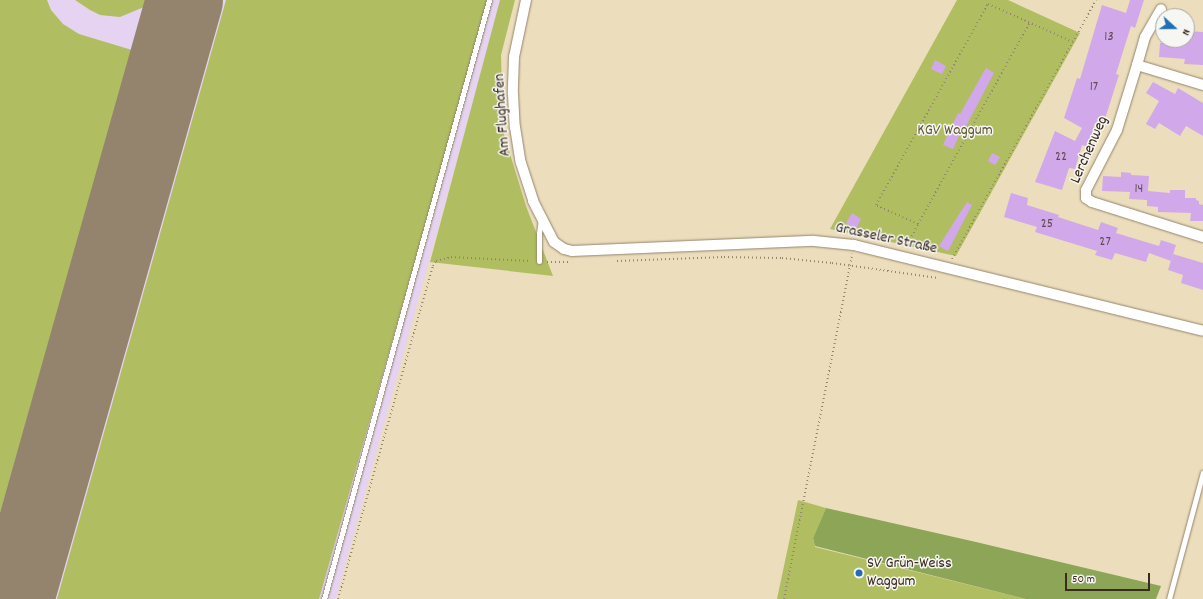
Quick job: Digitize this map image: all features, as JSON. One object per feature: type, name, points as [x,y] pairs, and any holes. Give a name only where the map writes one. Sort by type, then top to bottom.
[{"type":"street","name":"Am Flughafen","points":[[526,0],[514,57],[513,94],[521,163],[533,201],[557,245]]},
{"type":"street","name":"Lerchenweg","points":[[1155,20],[1145,37],[1117,130],[1086,190],[1086,198],[1092,202],[1203,237]]},
{"type":"street","points":[[1137,65],[1203,85]]},
{"type":"street","name":"Grasseler Straße","points":[[557,245],[572,251],[814,241],[854,245],[1203,331]]},
{"type":"lane","points":[[324,599],[489,0]]},
{"type":"lane","points":[[539,261],[539,233],[541,218]]},
{"type":"lane","points":[[1169,599],[1203,472]]},
{"type":"path","points":[[947,268],[1096,0]]},
{"type":"path","points":[[918,224],[876,205],[988,4],[1073,42]]},
{"type":"path","points":[[901,256],[1030,22]]},
{"type":"path","points":[[784,599],[854,245]]},
{"type":"path","points":[[338,599],[433,266],[436,261],[451,257],[572,262]]},
{"type":"path","points":[[610,261],[724,257],[782,258],[850,265],[943,279]]},
{"type":"shaded area","points":[[0,0],[501,0],[336,599],[0,599]]},
{"type":"green space","points":[[0,0],[47,0],[51,10],[63,24],[79,34],[132,50],[0,513]]},
{"type":"green space","points":[[75,0],[146,0],[144,7],[120,17],[100,15]]},
{"type":"green space","points":[[226,0],[489,0],[319,599],[57,599]]},
{"type":"green space","points":[[500,0],[515,0],[501,55],[503,131],[526,206],[553,276],[430,262]]},
{"type":"green space","name":"KGV Waggum","points":[[957,0],[1008,0],[1080,33],[956,256],[830,229]]},
{"type":"green space","name":"SV Grün-Weiss Waggum","points":[[798,500],[826,508],[813,538],[815,547],[1026,599],[777,599]]},
{"type":"green space","points":[[826,508],[1161,586],[1156,599],[1026,599],[815,546],[813,538]]},
{"type":"building","points":[[1130,0],[1144,0],[1135,28],[1131,26],[1116,74],[1119,75],[1103,125],[1095,123],[1088,147],[1082,145],[1075,169],[1069,168],[1062,190],[1035,182],[1055,131],[1075,141],[1082,128],[1064,118],[1077,78],[1080,79],[1102,5],[1126,13]]},
{"type":"building","points":[[1195,32],[1203,32],[1203,65],[1184,64],[1185,59],[1159,57],[1160,48],[1195,48]]},
{"type":"building","points":[[935,60],[946,66],[942,74],[931,69]]},
{"type":"building","points":[[986,68],[994,73],[965,128],[963,127],[953,149],[943,145],[958,113],[960,114]]},
{"type":"building","points":[[1153,82],[1175,94],[1178,88],[1203,103],[1203,136],[1186,126],[1180,136],[1159,123],[1155,129],[1146,124],[1159,101],[1146,93]]},
{"type":"building","points":[[992,153],[1000,157],[995,165],[988,161]]},
{"type":"building","points":[[1121,172],[1131,173],[1131,175],[1149,176],[1148,191],[1170,193],[1170,190],[1185,190],[1185,198],[1196,198],[1196,200],[1199,201],[1199,204],[1203,205],[1203,221],[1190,221],[1191,213],[1158,212],[1158,207],[1147,206],[1147,200],[1129,199],[1130,192],[1102,191],[1103,176],[1121,177]]},
{"type":"building","points":[[1011,193],[1028,198],[1027,205],[1098,230],[1101,222],[1118,228],[1116,233],[1159,246],[1161,240],[1176,245],[1171,261],[1149,253],[1146,262],[1115,253],[1112,260],[1095,255],[1097,251],[1035,232],[1037,227],[1004,217]]},
{"type":"building","points":[[967,202],[972,205],[948,251],[939,246]]},
{"type":"building","points":[[852,213],[861,219],[856,229],[846,223]]},
{"type":"building","points":[[1173,254],[1203,263],[1203,290],[1181,283],[1183,275],[1168,270]]},
{"type":"runway","points":[[15,599],[184,0]]},
{"type":"place","name":"SV Grün-Weiss Waggum","points":[[859,573]]}]
